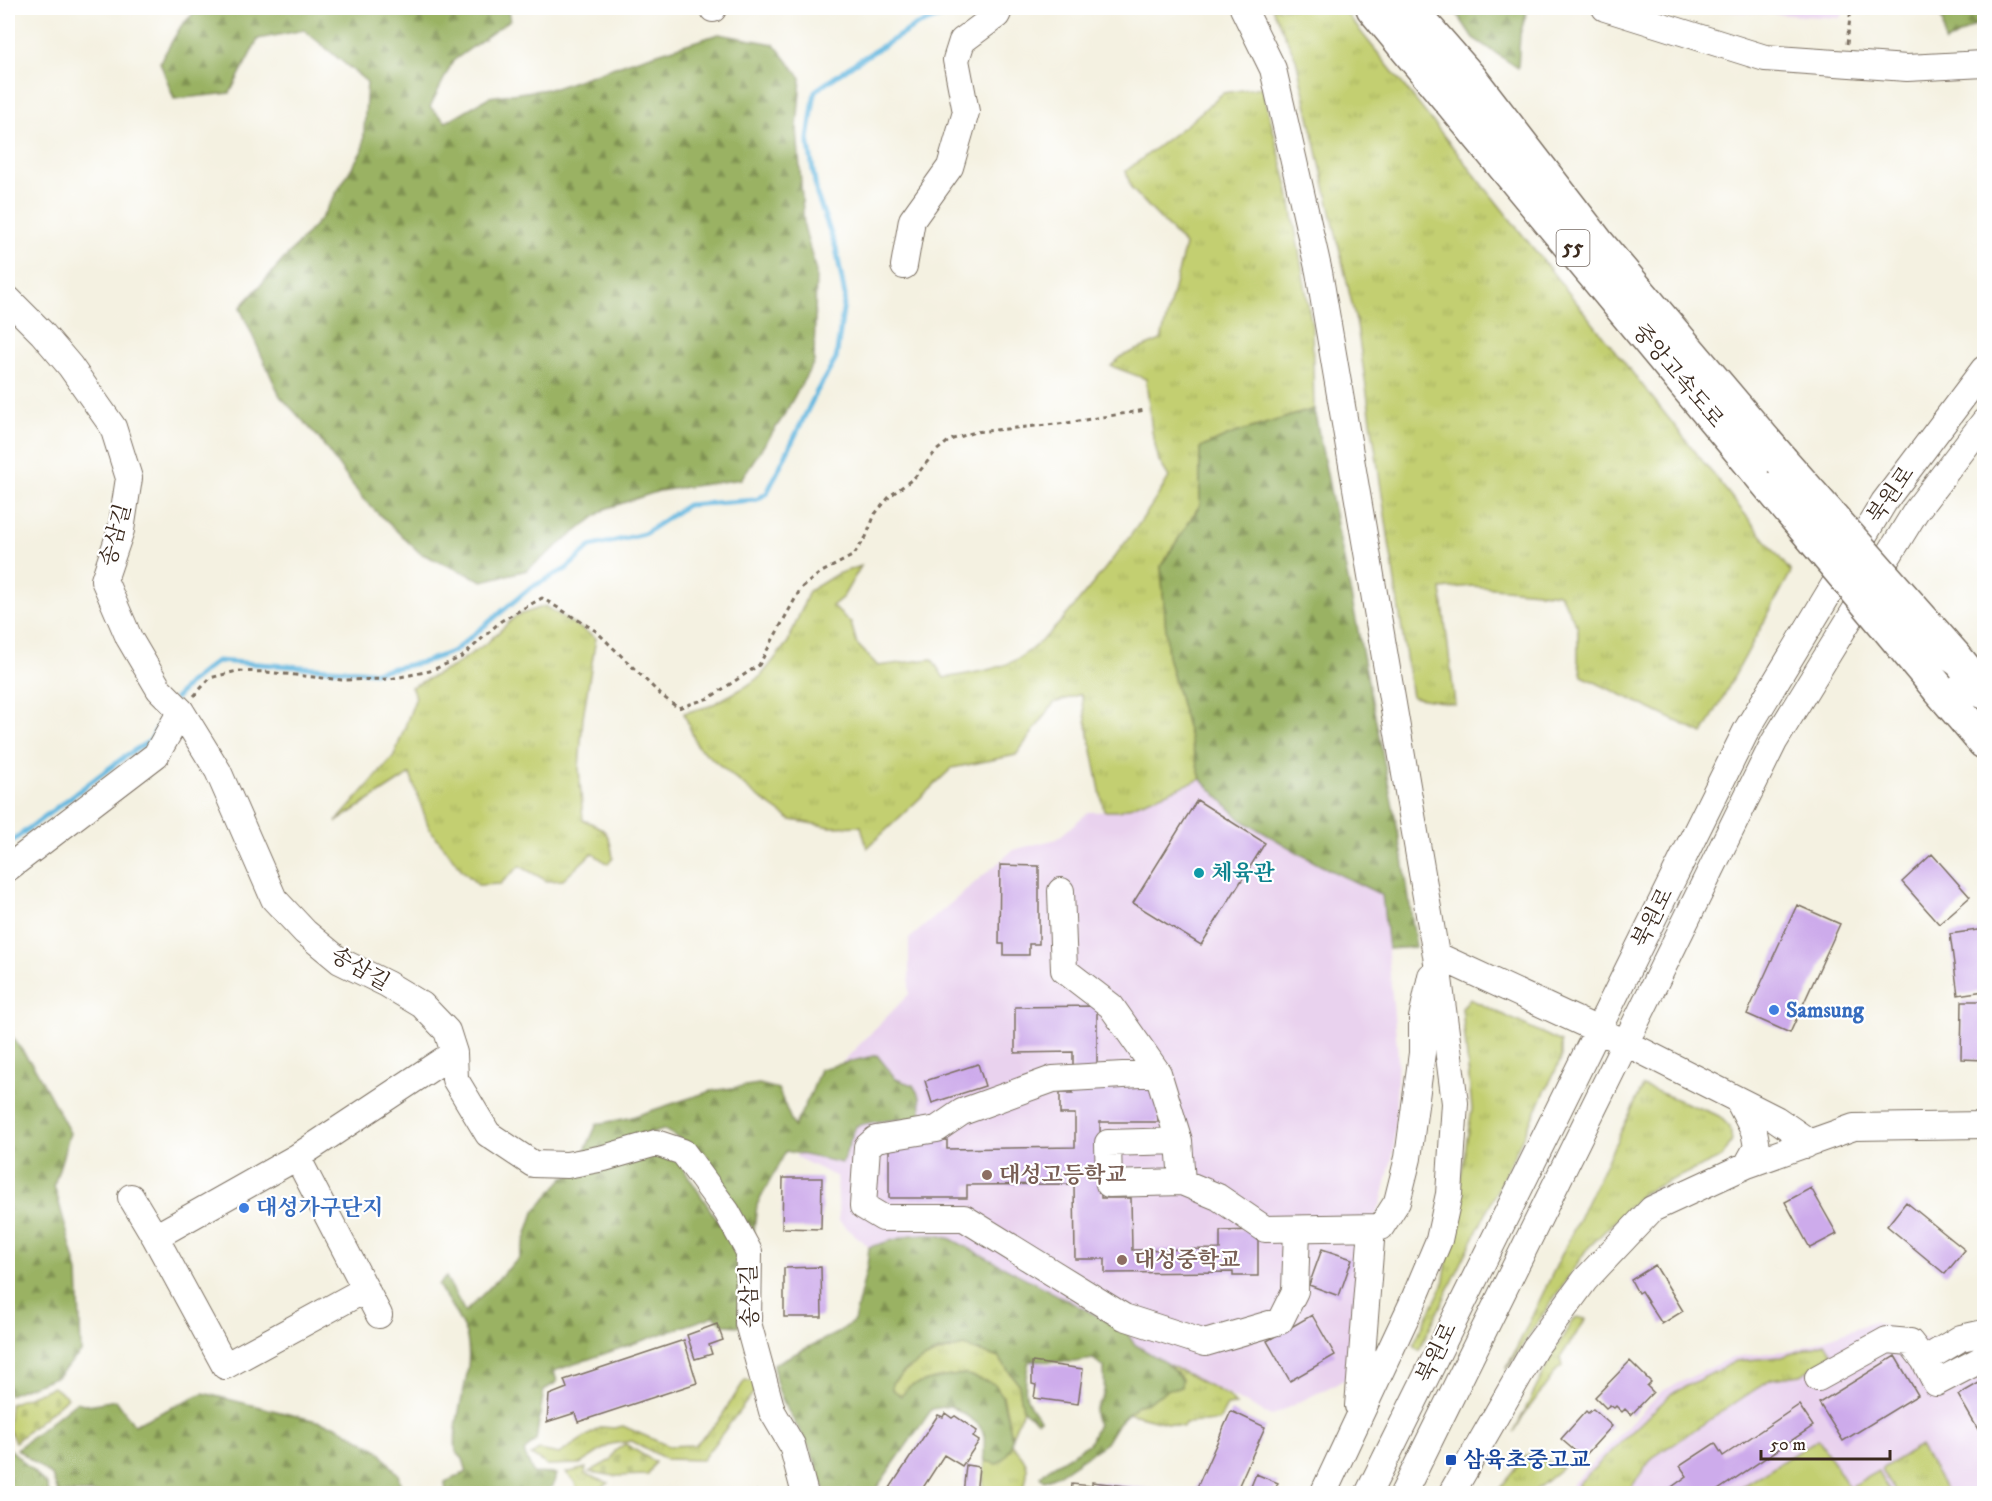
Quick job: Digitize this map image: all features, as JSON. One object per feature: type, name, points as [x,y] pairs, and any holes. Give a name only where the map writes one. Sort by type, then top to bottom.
[{"type":"highway","name":"중앙고속도로","points":[[1373,8],[1776,474],[1956,658],[1984,692]]},
{"type":"highway","name":"중앙고속도로","points":[[1409,8],[1471,79],[1938,688],[1984,742]]},
{"type":"street","points":[[904,266],[912,220],[950,167],[966,112],[956,60],[962,41],[997,15],[1000,8]]},
{"type":"street","points":[[1243,8],[1273,69],[1319,272],[1436,955],[1455,1103],[1449,1194],[1439,1240],[1412,1304],[1323,1494]]},
{"type":"street","points":[[1605,8],[1765,58],[1907,68],[1984,64]]},
{"type":"street","name":"송삼길","points":[[8,299],[42,333],[70,366],[113,427],[129,478],[121,530],[104,580],[129,638],[159,689],[175,705],[218,771],[274,899],[305,932],[340,961],[387,984],[422,1005],[447,1031],[454,1053],[455,1079],[488,1134],[533,1164],[567,1165],[604,1158],[656,1143],[683,1152],[727,1212],[749,1252],[748,1323],[772,1411],[792,1445],[805,1494]]},
{"type":"street","name":"북원로","points":[[1368,1494],[1746,731],[1884,502],[1984,369]]},
{"type":"street","name":"북원로","points":[[1402,1494],[1774,742],[1916,511],[1984,422]]},
{"type":"street","points":[[8,868],[156,755],[175,705]]},
{"type":"street","points":[[1061,891],[1064,970],[1110,1006],[1158,1072],[1179,1142],[1182,1182]]},
{"type":"street","points":[[1436,955],[1626,1043],[1776,1119],[1802,1137],[1806,1145]]},
{"type":"street","points":[[1179,1142],[1108,1143],[1109,1185],[1182,1182],[1218,1197],[1265,1229],[1381,1227],[1396,1202],[1408,1158],[1422,1053],[1422,1018],[1436,955]]},
{"type":"street","points":[[155,1237],[297,1157],[454,1053]]},
{"type":"street","points":[[1158,1072],[1053,1079],[962,1112],[937,1129],[876,1140],[867,1147],[863,1206],[883,1218],[964,1218],[1124,1317],[1205,1343],[1280,1321],[1295,1291],[1297,1229]]},
{"type":"street","points":[[1738,1100],[1754,1131],[1757,1147],[1747,1165]]},
{"type":"street","points":[[1451,1494],[1535,1348],[1585,1280],[1652,1209],[1747,1165],[1854,1127],[1984,1125]]},
{"type":"street","points":[[297,1157],[379,1315]]},
{"type":"street","points":[[131,1197],[225,1366],[366,1289]]},
{"type":"street","points":[[1357,1421],[1372,1228]]},
{"type":"street","points":[[1924,1360],[1961,1338],[1984,1333]]},
{"type":"street","points":[[1818,1378],[1887,1340],[1910,1342],[1924,1360],[1936,1383],[1984,1358]]},
{"type":"path","points":[[1844,63],[1851,8]]},
{"type":"path","points":[[175,705],[210,678],[237,671],[342,680],[390,679],[430,670],[462,657],[501,621],[542,598],[596,631],[661,695],[678,708],[709,698],[759,664],[801,588],[820,573],[854,555],[866,537],[875,514],[890,496],[914,478],[936,451],[950,440],[975,432],[1067,423],[1145,410]]},
{"type":"path","points":[[744,1494],[758,1491],[768,1494]]},
{"type":"path","points":[[613,1494],[618,1494]]},
{"type":"shaded area","points":[[1670,8],[1848,8],[1840,18]]},
{"type":"shaded area","points":[[1201,779],[1240,819],[1318,864],[1382,895],[1398,1055],[1394,1150],[1381,1203],[1364,1241],[1358,1373],[1271,1416],[911,1235],[869,1247],[839,1221],[837,1177],[796,1157],[826,1079],[909,994],[909,939],[1013,850],[1057,839],[1088,812],[1119,811]]},
{"type":"shaded area","points":[[1873,1322],[1927,1341],[1963,1329],[1984,1326],[1984,1493],[1576,1494],[1571,1485],[1662,1391],[1732,1357],[1794,1350]]},
{"type":"green space","points":[[199,8],[507,8],[510,20],[453,61],[430,107],[446,122],[489,97],[555,88],[719,34],[774,44],[801,78],[797,128],[804,226],[816,272],[814,362],[781,420],[741,479],[659,491],[605,509],[527,570],[483,581],[420,553],[363,499],[317,436],[280,396],[240,308],[322,217],[363,149],[367,82],[304,30],[258,39],[230,93],[174,99],[160,62],[181,26]]},
{"type":"green space","points":[[1272,8],[1342,8],[1791,572],[1703,734],[1582,676],[1578,661],[1578,628],[1560,594],[1472,586],[1441,589],[1455,704],[1412,697],[1357,326],[1296,59]]},
{"type":"green space","points":[[1453,8],[1528,8],[1520,34],[1518,68],[1473,38]]},
{"type":"green space","points":[[1938,8],[1984,8],[1984,20],[1945,43],[1943,23]]},
{"type":"green space","points":[[1262,87],[1288,187],[1312,326],[1314,409],[1232,434],[1200,448],[1200,505],[1161,566],[1168,656],[1201,779],[1119,811],[1104,811],[1081,694],[1054,703],[1016,755],[952,768],[867,848],[861,826],[831,827],[791,820],[754,794],[697,746],[684,713],[710,706],[761,676],[788,642],[809,591],[837,574],[861,566],[843,597],[832,606],[851,623],[857,644],[878,666],[932,659],[944,678],[983,671],[1003,666],[1019,658],[1058,625],[1122,547],[1169,477],[1159,461],[1152,432],[1146,379],[1111,366],[1122,356],[1161,340],[1185,245],[1131,188],[1126,171],[1223,93]]},
{"type":"green space","points":[[1314,409],[1402,852],[1416,947],[1388,949],[1382,895],[1318,864],[1240,819],[1201,779],[1168,656],[1161,566],[1200,505],[1200,448],[1232,434]]},
{"type":"green space","points":[[545,606],[596,638],[583,717],[579,768],[583,820],[598,826],[606,833],[613,858],[608,864],[592,853],[563,880],[547,881],[520,866],[500,884],[478,885],[462,870],[429,828],[410,774],[336,822],[394,756],[416,697],[411,687],[452,667],[488,642],[516,616]]},
{"type":"green space","points":[[1470,999],[1561,1042],[1561,1059],[1419,1350],[1413,1345],[1443,1285],[1472,1109],[1462,1008]]},
{"type":"green space","points":[[8,1031],[36,1070],[70,1133],[54,1185],[78,1272],[81,1352],[58,1376],[8,1395]]},
{"type":"green space","points":[[877,1055],[896,1079],[913,1085],[920,1097],[922,1117],[872,1122],[856,1126],[842,1163],[786,1151],[757,1205],[753,1237],[706,1154],[663,1129],[584,1153],[597,1124],[629,1118],[711,1091],[759,1084],[778,1089],[794,1127],[820,1069]]},
{"type":"green space","points":[[1643,1086],[1719,1116],[1730,1127],[1732,1141],[1722,1157],[1643,1193],[1586,1250],[1506,1370]]},
{"type":"green space","points":[[655,1154],[679,1162],[740,1255],[739,1326],[725,1325],[714,1316],[554,1371],[557,1382],[544,1390],[536,1440],[524,1452],[533,1473],[556,1474],[553,1486],[546,1493],[446,1493],[445,1482],[467,1472],[463,1459],[456,1452],[455,1438],[469,1352],[462,1326],[438,1285],[446,1277],[465,1312],[519,1258],[534,1212],[564,1177]]},
{"type":"green space","points":[[911,1235],[937,1235],[951,1239],[1126,1331],[1134,1344],[1166,1363],[1182,1380],[1181,1387],[1169,1389],[1147,1403],[1137,1405],[1118,1423],[1106,1443],[1058,1475],[1044,1481],[1040,1477],[1048,1469],[1089,1444],[1098,1424],[1094,1410],[1104,1392],[1104,1367],[1093,1359],[1074,1362],[1029,1361],[1026,1392],[1030,1405],[1040,1419],[1037,1421],[1023,1410],[1019,1385],[999,1358],[964,1346],[936,1352],[907,1369],[892,1383],[892,1389],[901,1396],[910,1386],[938,1378],[965,1374],[995,1384],[1002,1396],[1012,1436],[1011,1448],[1005,1457],[997,1464],[985,1461],[984,1436],[975,1422],[950,1406],[932,1409],[873,1493],[826,1494],[810,1449],[782,1398],[774,1364],[837,1333],[854,1321],[867,1267],[869,1247]]},
{"type":"green space","points":[[1577,1317],[1586,1319],[1560,1358],[1562,1366],[1523,1416],[1514,1432],[1554,1352],[1572,1321]]},
{"type":"green space","points":[[1825,1343],[1832,1354],[1801,1375],[1771,1379],[1652,1458],[1627,1493],[1580,1493],[1578,1484],[1671,1394],[1736,1361],[1781,1357]]},
{"type":"green space","points":[[964,1346],[999,1358],[1019,1385],[1023,1410],[1012,1436],[1003,1396],[994,1384],[965,1374],[938,1378],[911,1386],[901,1397],[892,1389],[892,1383],[917,1363],[933,1355]]},
{"type":"green space","points":[[1166,1363],[1229,1396],[1236,1405],[1227,1406],[1219,1421],[1185,1423],[1183,1427],[1128,1413],[1137,1405],[1147,1403],[1182,1379]]},
{"type":"green space","points":[[745,1380],[755,1382],[754,1392],[702,1460],[666,1459],[632,1441],[611,1444],[580,1464],[547,1465],[531,1455],[539,1450],[559,1454],[601,1427],[623,1426],[668,1446],[695,1445],[717,1423]]},
{"type":"green space","points":[[53,1387],[68,1397],[15,1442],[8,1427],[10,1404]]},
{"type":"green space","points":[[203,1393],[337,1426],[377,1449],[398,1474],[402,1493],[58,1493],[52,1476],[17,1449],[76,1402],[88,1405],[116,1400],[134,1425]]},
{"type":"green space","points":[[1818,1439],[1853,1493],[1731,1493]]},
{"type":"green space","points":[[625,1444],[655,1462],[648,1475],[615,1476],[589,1472],[611,1460],[615,1451]]},
{"type":"green space","points":[[1011,1444],[1022,1456],[1027,1466],[1023,1493],[982,1494],[985,1461],[997,1463],[1011,1448]]},
{"type":"green space","points":[[1920,1446],[1948,1493],[1896,1493],[1881,1469]]},
{"type":"green space","points":[[8,1447],[47,1485],[49,1493],[8,1493]]},
{"type":"green space","points":[[1531,1454],[1562,1468],[1532,1493],[1496,1493],[1526,1456]]},
{"type":"green space","points":[[586,1468],[585,1474],[609,1483],[594,1493],[577,1493],[575,1482],[566,1473]]},
{"type":"green space","points":[[1878,1471],[1891,1493],[1858,1493],[1853,1485]]},
{"type":"building","name":"체육관","points":[[1197,800],[1265,843],[1201,945],[1133,903]]},
{"type":"building","points":[[1932,854],[1970,897],[1939,924],[1902,882]]},
{"type":"building","points":[[1000,865],[1039,866],[1039,944],[1029,944],[1029,955],[1004,955],[1004,944],[999,944]]},
{"type":"building","points":[[1797,905],[1840,924],[1790,1033],[1747,1014]]},
{"type":"building","points":[[1984,929],[1984,991],[1958,995],[1950,934]]},
{"type":"building","points":[[1962,1001],[1984,1001],[1984,1060],[1961,1059]]},
{"type":"building","points":[[1097,1006],[1097,1087],[1158,1087],[1158,1122],[1100,1122],[1101,1198],[1131,1198],[1132,1250],[1220,1249],[1220,1231],[1258,1230],[1258,1276],[1233,1276],[1233,1272],[1105,1273],[1105,1259],[1075,1259],[1074,1184],[967,1185],[967,1198],[889,1198],[889,1140],[947,1140],[947,1149],[1075,1147],[1075,1114],[1060,1114],[1060,1093],[1073,1093],[1073,1052],[1015,1053],[1015,1007]]},
{"type":"building","points":[[978,1064],[985,1086],[932,1103],[925,1081]]},
{"type":"building","points":[[783,1178],[822,1178],[821,1229],[782,1228]]},
{"type":"building","points":[[1811,1188],[1837,1234],[1810,1248],[1785,1202]]},
{"type":"building","points":[[1906,1202],[1965,1250],[1945,1274],[1887,1226]]},
{"type":"building","points":[[1322,1249],[1352,1259],[1339,1296],[1309,1285]]},
{"type":"building","points":[[1655,1265],[1683,1311],[1662,1324],[1641,1291],[1638,1293],[1631,1280]]},
{"type":"building","points":[[821,1267],[822,1317],[784,1317],[784,1268]]},
{"type":"building","points":[[1312,1315],[1335,1355],[1290,1381],[1267,1341]]},
{"type":"building","points":[[717,1324],[723,1340],[709,1345],[712,1354],[695,1359],[687,1335]]},
{"type":"building","points":[[684,1340],[697,1383],[578,1422],[575,1413],[547,1422],[549,1395],[567,1388],[564,1380]]},
{"type":"building","points":[[1895,1356],[1918,1395],[1843,1441],[1819,1403]]},
{"type":"building","points":[[1630,1361],[1651,1382],[1647,1386],[1653,1392],[1631,1415],[1625,1409],[1622,1412],[1616,1406],[1614,1408],[1610,1405],[1606,1408],[1595,1397]]},
{"type":"building","points":[[1032,1362],[1083,1369],[1078,1404],[1034,1398],[1036,1385],[1032,1384]]},
{"type":"building","points":[[1984,1380],[1984,1440],[1958,1395]]},
{"type":"building","points":[[1799,1405],[1813,1426],[1712,1494],[1662,1494],[1687,1476],[1680,1466],[1715,1443],[1723,1456]]},
{"type":"building","points":[[1593,1409],[1612,1426],[1583,1458],[1561,1439],[1586,1411],[1588,1413]]},
{"type":"building","points":[[1231,1411],[1265,1427],[1235,1494],[1194,1494]]},
{"type":"building","points":[[945,1413],[952,1418],[955,1416],[977,1431],[973,1437],[979,1441],[962,1466],[944,1455],[919,1494],[886,1494],[938,1415],[943,1417]]},
{"type":"building","points":[[966,1465],[979,1467],[976,1494],[963,1494]]},
{"type":"building","points":[[1256,1474],[1278,1483],[1273,1494],[1248,1494]]},
{"type":"building","points":[[1092,1482],[1167,1491],[1166,1494],[1071,1494],[1072,1484],[1092,1486]]},
{"type":"waterway","points":[[176,698],[188,684],[217,661],[374,672],[424,662],[454,651],[530,588],[566,569],[590,547],[644,534],[687,505],[756,500],[767,493],[817,391],[836,359],[845,296],[836,248],[817,195],[808,139],[815,91],[917,25],[965,8]]},
{"type":"waterway","points":[[8,844],[127,755],[151,740],[168,707]]},
{"type":"place","name":"체육관","points":[[1199,873]]},
{"type":"place","name":"Samsung","points":[[1774,1010]]},
{"type":"place","name":"대성고등학교","points":[[987,1175]]},
{"type":"place","name":"대성가구단지","points":[[244,1208]]},
{"type":"place","name":"대성중학교","points":[[1122,1260]]},
{"type":"place","name":"삼육초중고교","points":[[1451,1460]]}]
